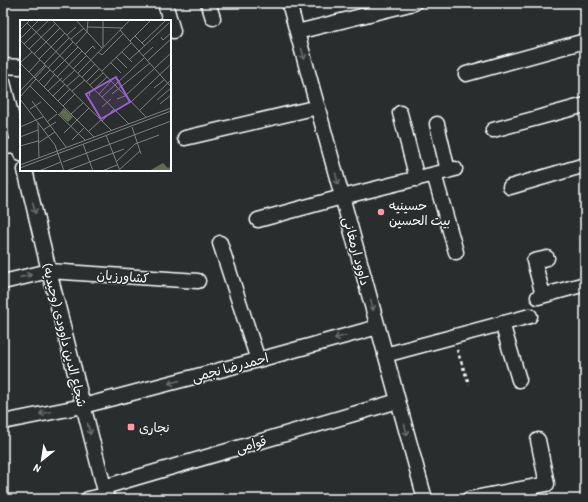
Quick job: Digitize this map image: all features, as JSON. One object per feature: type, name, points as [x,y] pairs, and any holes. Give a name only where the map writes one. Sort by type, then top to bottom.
[{"type":"street","points":[[165,3],[170,20]]},
{"type":"street","points":[[208,3],[213,18]]},
{"type":"street","name":"داوود ارمغانی","points":[[289,3],[425,499]]},
{"type":"street","points":[[297,32],[404,4]]},
{"type":"street","points":[[171,24],[173,31]]},
{"type":"street","points":[[466,74],[585,41]]},
{"type":"street","points":[[3,66],[20,67]]},
{"type":"street","points":[[3,82],[20,148],[3,148]]},
{"type":"street","points":[[493,130],[585,105]]},
{"type":"street","points":[[185,138],[318,107]]},
{"type":"street","points":[[400,113],[417,179]]},
{"type":"street","points":[[258,220],[342,197],[452,170],[437,124]]},
{"type":"street","points":[[510,187],[585,165]]},
{"type":"street","name":"شجاع الدین داوودی (وحیدیه)","points":[[25,171],[49,271],[106,494]]},
{"type":"street","points":[[434,174],[456,252]]},
{"type":"street","points":[[220,243],[258,360]]},
{"type":"street","points":[[547,258],[534,261],[540,296],[585,284]]},
{"type":"street","name":"کشاورزیان","points":[[3,282],[49,271],[198,281]]},
{"type":"street","points":[[385,355],[530,316]]},
{"type":"street","points":[[502,323],[519,380]]},
{"type":"street","name":"احمدرضا نجمی","points":[[3,422],[83,406],[378,327]]},
{"type":"street","name":"قوامی","points":[[88,499],[398,401]]},
{"type":"street","points":[[469,499],[547,484],[538,440]]},
{"type":"path","points":[[452,337],[468,384]]},
{"type":"place","name":"حسینیه بیت الحسین","points":[[381,212]]},
{"type":"place","name":"نجاری","points":[[131,427]]}]
